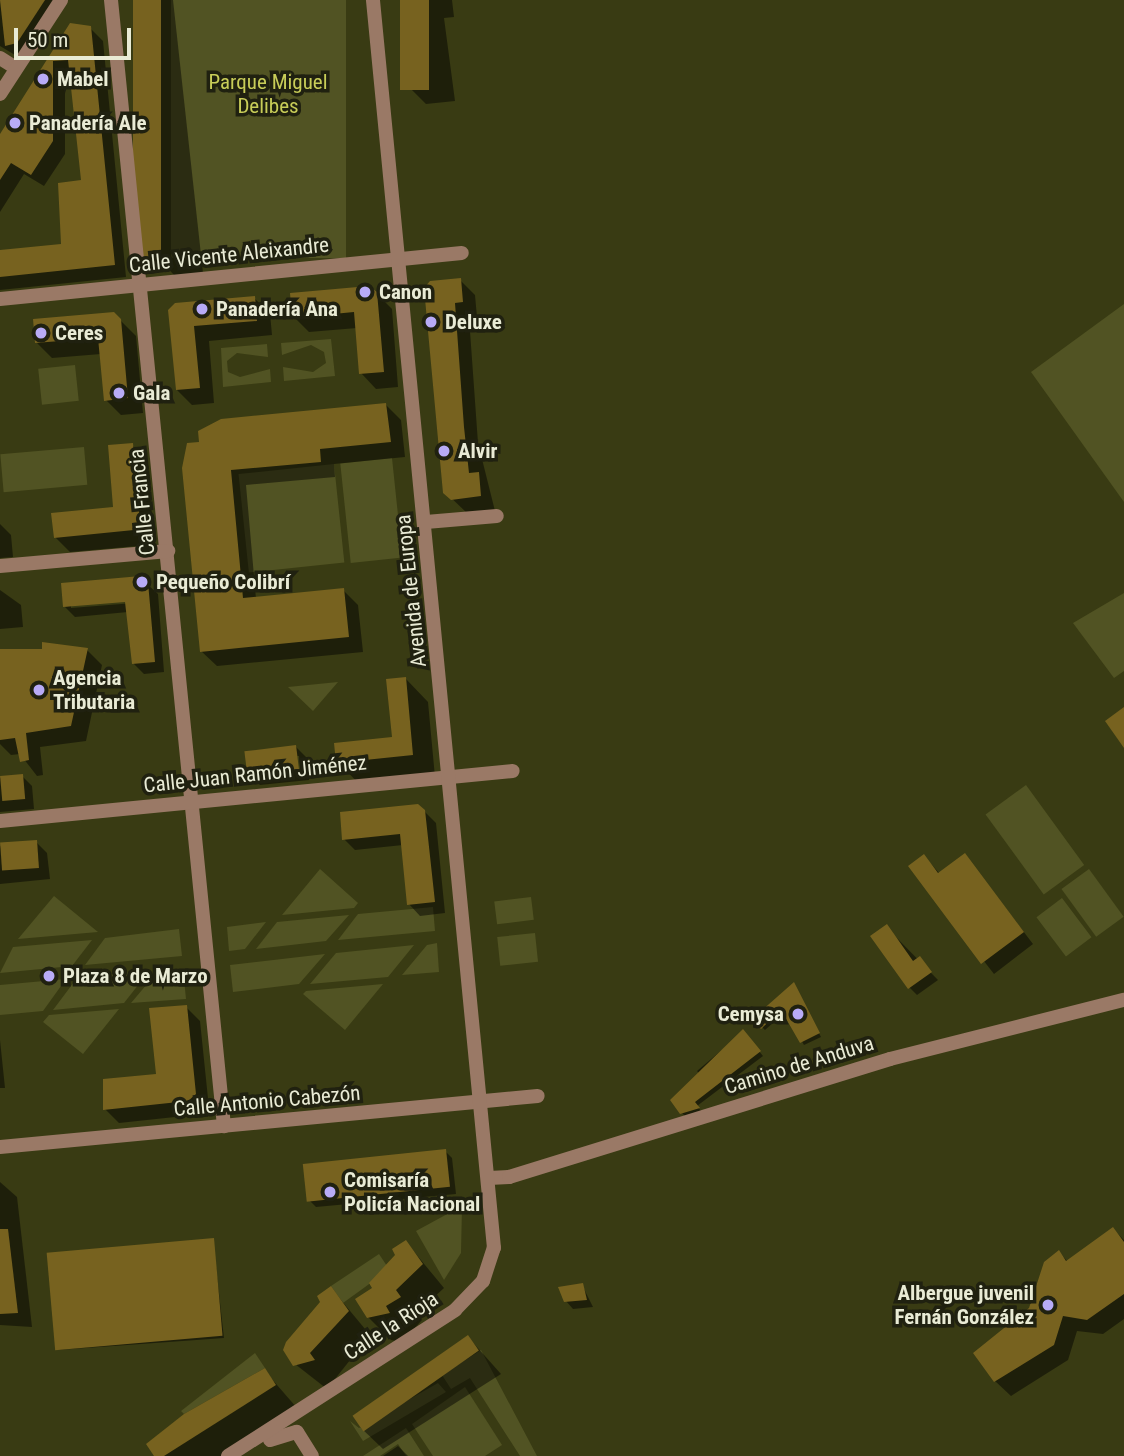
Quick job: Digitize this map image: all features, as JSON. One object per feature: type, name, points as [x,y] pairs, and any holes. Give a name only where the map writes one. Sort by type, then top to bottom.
[{"type":"street","points":[[0,94],[61,0]]},
{"type":"street","name":"Calle Francia","points":[[111,0],[224,1126]]},
{"type":"street","name":"Avenida de Europa","points":[[373,0],[489,1178]]},
{"type":"street","points":[[0,58],[16,68]]},
{"type":"street","name":"Calle Vicente Aleixandre","points":[[0,299],[462,253]]},
{"type":"street","points":[[426,522],[497,516]]},
{"type":"street","points":[[0,566],[168,551]]},
{"type":"street","name":"Calle Juan Ramón Jiménez","points":[[0,821],[449,775],[513,771]]},
{"type":"street","name":"Camino de Anduva","points":[[489,1178],[509,1177],[890,1059],[1124,1000]]},
{"type":"street","name":"Calle Antonio Cabezón","points":[[0,1147],[538,1096]]},
{"type":"street","name":"Calle la Rioja","points":[[228,1456],[455,1310],[478,1287],[494,1248],[489,1178]]},
{"type":"street","points":[[292,1415],[318,1456]]},
{"type":"street","points":[[245,1456],[285,1431],[297,1432],[312,1456]]},
{"type":"green space","name":"Parque Miguel Delibes","points":[[171,0],[346,0],[346,258],[171,258]]},
{"type":"green space","points":[[1124,304],[1124,502],[1031,372]]},
{"type":"green space","points":[[331,339],[335,376],[284,381],[283,367],[313,372],[326,363],[324,352],[311,345],[282,355],[281,343]]},
{"type":"green space","points":[[267,344],[268,357],[237,353],[227,361],[228,372],[240,377],[270,369],[271,382],[223,387],[221,348]]},
{"type":"green space","points":[[75,365],[79,401],[42,405],[38,369]]},
{"type":"green space","points":[[84,447],[87,485],[4,492],[0,454]]},
{"type":"green space","points":[[392,458],[402,557],[351,563],[340,463]]},
{"type":"green space","points":[[334,464],[344,562],[249,572],[239,474]]},
{"type":"green space","points":[[1124,593],[1124,671],[1114,678],[1073,623]]},
{"type":"green space","points":[[338,682],[313,711],[288,687]]},
{"type":"green space","points":[[1026,785],[1084,865],[1044,894],[986,814]]},
{"type":"green space","points":[[320,869],[358,903],[354,908],[282,915]]},
{"type":"green space","points":[[1089,869],[1124,917],[1096,937],[1061,889]]},
{"type":"green space","points":[[54,896],[98,932],[18,939]]},
{"type":"green space","points":[[531,897],[534,920],[497,924],[494,902]]},
{"type":"green space","points":[[1062,898],[1091,937],[1066,956],[1036,917]]},
{"type":"green space","points":[[433,907],[435,931],[338,940],[358,914]]},
{"type":"green space","points":[[349,915],[326,941],[256,949],[277,922]]},
{"type":"green space","points":[[266,922],[245,949],[229,951],[227,927]]},
{"type":"green space","points":[[179,929],[182,956],[85,965],[105,938]]},
{"type":"green space","points":[[535,933],[538,962],[500,966],[497,937]]},
{"type":"green space","points":[[92,940],[72,966],[0,973],[13,947]]},
{"type":"green space","points":[[437,943],[439,972],[402,975],[427,945]]},
{"type":"green space","points":[[414,945],[388,977],[310,984],[336,953]]},
{"type":"green space","points":[[325,954],[299,984],[233,992],[230,965]]},
{"type":"green space","points":[[183,969],[186,999],[131,1003],[158,971]]},
{"type":"green space","points":[[150,970],[124,1003],[53,1010],[77,978]]},
{"type":"green space","points":[[66,979],[43,1011],[0,1015],[0,985]]},
{"type":"green space","points":[[383,984],[345,1030],[303,994],[306,991]]},
{"type":"green space","points":[[119,1009],[83,1054],[43,1022],[49,1015]]},
{"type":"green space","points":[[462,1206],[461,1253],[444,1280],[416,1231]]},
{"type":"green space","points":[[379,1254],[387,1266],[383,1274],[343,1303],[331,1286]]},
{"type":"green space","points":[[481,1350],[537,1456],[520,1456],[470,1378],[451,1389],[442,1375]]},
{"type":"green space","points":[[255,1353],[265,1368],[184,1414],[181,1411]]},
{"type":"green space","points":[[438,1383],[446,1392],[363,1441],[350,1421],[359,1428]]},
{"type":"green space","points":[[465,1387],[502,1445],[485,1456],[433,1456],[412,1424]]},
{"type":"green space","points":[[406,1428],[424,1456],[406,1456],[398,1444],[380,1456],[363,1456]]},
{"type":"building","points":[[0,0],[45,0],[17,43],[5,46]]},
{"type":"building","points":[[133,0],[161,0],[161,262],[133,262]]},
{"type":"building","points":[[400,0],[429,0],[429,90],[400,90]]},
{"type":"building","points":[[70,23],[91,26],[115,265],[0,277],[0,250],[61,244],[58,183],[81,180],[68,60],[53,61],[53,141],[31,175],[11,163],[0,180],[0,134]]},
{"type":"building","points":[[461,278],[463,302],[455,303],[464,427],[469,473],[479,472],[481,496],[451,500],[443,493],[424,288],[430,281]]},
{"type":"building","points":[[369,286],[377,292],[384,372],[359,374],[354,312],[292,318],[290,293]]},
{"type":"building","points":[[255,296],[257,321],[194,326],[200,388],[176,390],[168,310],[175,303]]},
{"type":"building","points":[[114,312],[121,319],[128,398],[104,401],[98,338],[35,343],[33,319]]},
{"type":"building","points":[[386,403],[391,442],[320,449],[321,462],[231,470],[243,598],[344,588],[349,637],[200,652],[182,468],[187,443],[199,442],[198,431],[221,419]]},
{"type":"building","points":[[133,443],[140,522],[134,530],[54,538],[51,513],[113,507],[108,445]]},
{"type":"building","points":[[141,576],[148,582],[155,662],[132,664],[125,602],[63,607],[61,583]]},
{"type":"building","name":"Agencia Tributaria","points":[[42,642],[88,648],[71,726],[26,733],[29,760],[20,762],[15,738],[0,740],[0,649],[42,649]]},
{"type":"building","points":[[406,677],[413,755],[336,763],[334,743],[392,737],[386,679]]},
{"type":"building","points":[[1124,707],[1124,748],[1105,721]]},
{"type":"building","points":[[296,745],[299,770],[247,776],[244,751]]},
{"type":"building","points":[[23,774],[25,799],[2,801],[0,776]]},
{"type":"building","points":[[418,804],[425,810],[435,902],[407,905],[400,834],[342,840],[340,812]]},
{"type":"building","points":[[37,840],[39,868],[2,871],[0,843]]},
{"type":"building","points":[[965,853],[1024,932],[981,964],[908,866],[924,854],[938,873]]},
{"type":"building","points":[[887,924],[913,961],[920,956],[932,972],[908,989],[870,936]]},
{"type":"building","name":"Cemysa","points":[[794,982],[820,1033],[800,1043],[781,1010],[761,1029],[752,1019]]},
{"type":"building","points":[[187,1005],[196,1094],[188,1101],[103,1110],[103,1079],[156,1074],[149,1008]]},
{"type":"building","points":[[743,1029],[761,1051],[695,1102],[700,1108],[680,1114],[670,1100]]},
{"type":"building","points":[[446,1149],[450,1187],[307,1202],[303,1164]]},
{"type":"building","name":"Albergue juvenil Fernán González","points":[[1113,1227],[1124,1242],[1124,1294],[1087,1320],[1063,1316],[1054,1345],[994,1382],[973,1353],[1029,1308],[1044,1262],[1059,1250],[1066,1261]]},
{"type":"building","points":[[0,1229],[8,1229],[18,1313],[0,1314]]},
{"type":"building","points":[[214,1238],[223,1336],[55,1350],[47,1253]]},
{"type":"building","points":[[406,1240],[423,1264],[396,1290],[401,1297],[386,1306],[390,1313],[367,1318],[355,1299],[372,1288],[369,1283],[395,1255],[392,1249]]},
{"type":"building","points":[[583,1283],[587,1300],[564,1302],[558,1287]]},
{"type":"building","points":[[331,1286],[349,1311],[310,1353],[315,1360],[293,1366],[283,1350],[286,1342],[320,1302],[317,1296]]},
{"type":"building","points":[[468,1335],[479,1351],[363,1431],[352,1416]]},
{"type":"building","points":[[265,1368],[276,1385],[164,1456],[154,1456],[146,1444],[184,1414]]},
{"type":"place","name":"Mabel","points":[[43,79]]},
{"type":"place","name":"Panadería Ale","points":[[15,123]]},
{"type":"place","name":"Canon","points":[[365,292]]},
{"type":"place","name":"Panadería Ana","points":[[202,309]]},
{"type":"place","name":"Deluxe","points":[[431,322]]},
{"type":"place","name":"Ceres","points":[[41,333]]},
{"type":"place","name":"Gala","points":[[119,393]]},
{"type":"place","name":"Alvir","points":[[444,451]]},
{"type":"place","name":"Pequeño Colibrí","points":[[142,582]]},
{"type":"place","name":"Agencia Tributaria","points":[[39,690]]},
{"type":"place","name":"Plaza 8 de Marzo","points":[[49,976]]},
{"type":"place","name":"Cemysa","points":[[798,1014]]},
{"type":"place","name":"Comisaría Policía Nacional","points":[[330,1192]]},
{"type":"place","name":"Albergue juvenil Fernán González","points":[[1048,1305]]}]
